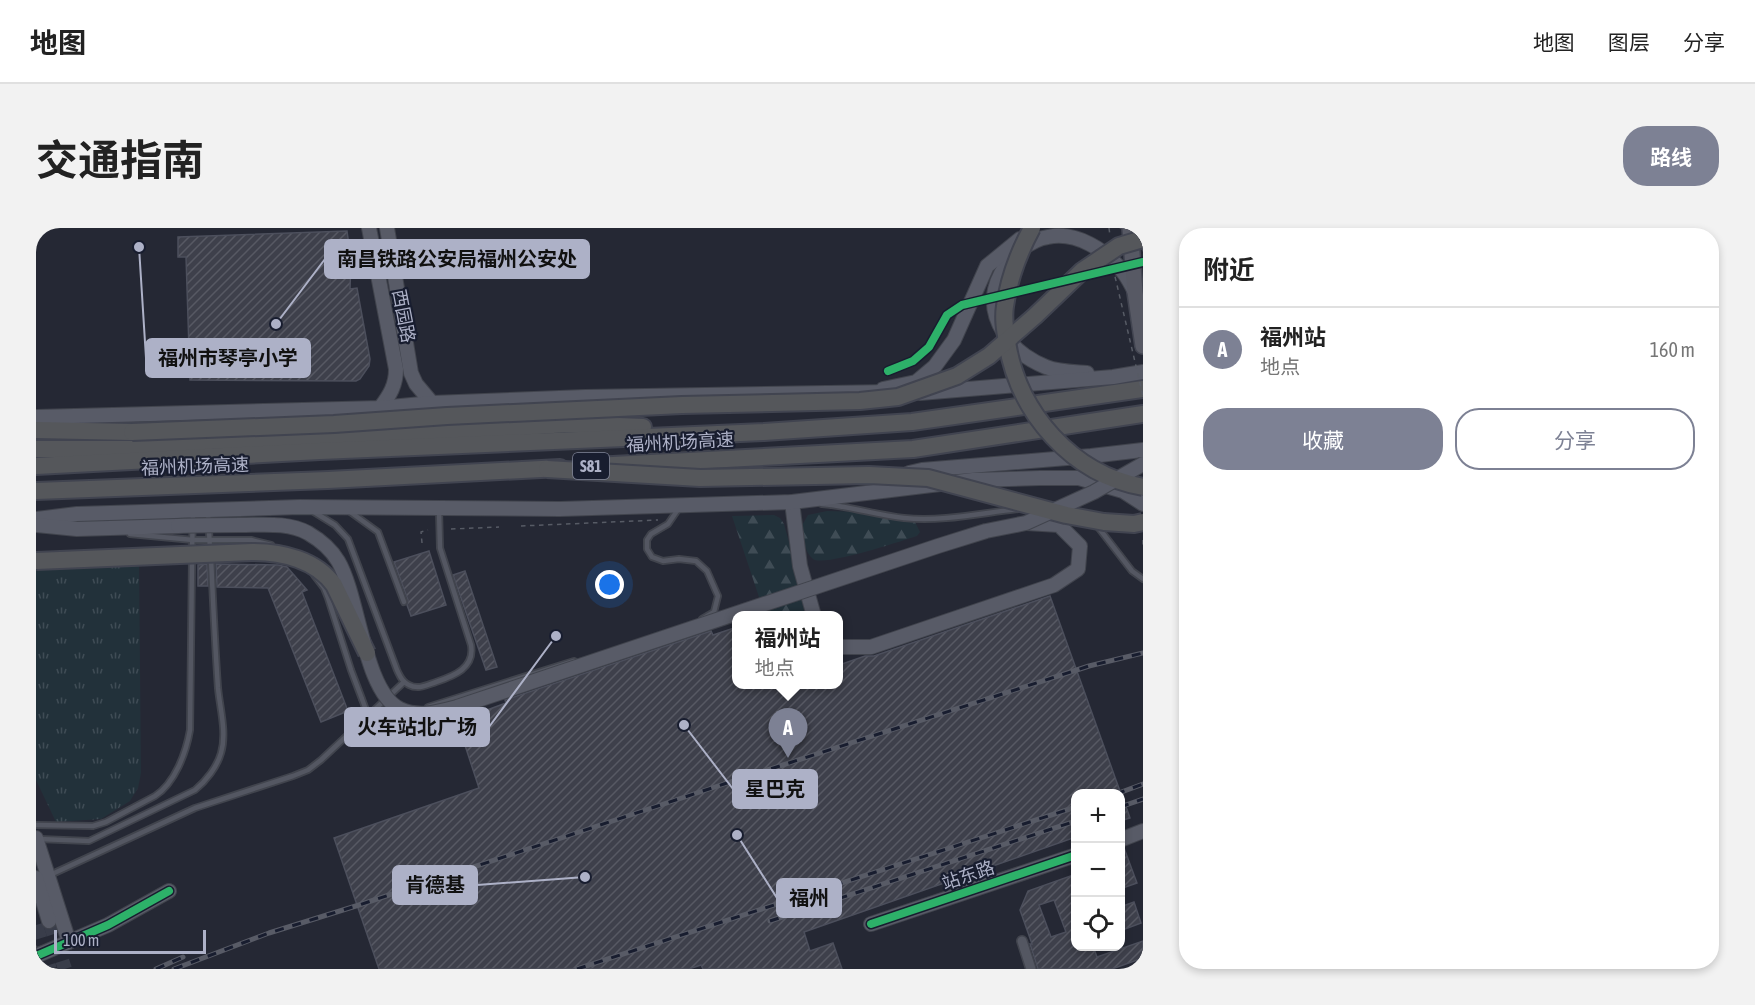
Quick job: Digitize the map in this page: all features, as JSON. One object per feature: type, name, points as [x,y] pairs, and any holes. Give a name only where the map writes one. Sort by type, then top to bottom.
[{"type":"highway","points":[[1033,228],[1011,276],[1004,325],[1010,362],[1024,398],[1036,418],[1062,446],[1091,468],[1126,483],[1143,487]]},
{"type":"highway","points":[[36,430],[132,432],[334,424],[459,415],[682,405],[860,401],[898,397],[957,376],[989,356],[1082,271],[1119,246],[1143,239]]},
{"type":"highway","name":"福州机场高速","points":[[36,466],[764,432],[912,422],[1143,389]]},
{"type":"highway","name":"福州机场高速","points":[[36,491],[328,480],[913,449],[1143,414]]},
{"type":"highway","points":[[36,449],[143,449],[210,441],[383,436],[568,424],[764,432]]},
{"type":"highway","points":[[547,469],[700,478],[869,475],[928,478],[1066,515],[1104,522],[1134,524],[1143,522]]},
{"type":"highway","points":[[36,561],[252,552],[284,555],[316,567],[329,578],[367,653]]},
{"type":"main road","name":"西园路","points":[[369,228],[396,369],[393,388],[380,408]]},
{"type":"main road","name":"西园路","points":[[387,228],[411,373],[416,384],[432,403]]},
{"type":"main road","points":[[874,391],[916,382],[935,366],[954,340],[987,266],[1033,228]]},
{"type":"main road","points":[[1130,228],[1135,292],[1143,346]]},
{"type":"main road","points":[[1113,377],[1047,368],[1017,350],[1001,328],[996,316],[994,291],[1004,267],[1022,249],[1047,237],[1064,236],[1079,239],[1095,247],[1124,272],[1135,292]]},
{"type":"main road","points":[[36,417],[380,408],[432,403],[585,397],[874,391],[928,393],[1113,377],[1143,372]]},
{"type":"main road","points":[[792,502],[922,470],[1143,450]]},
{"type":"main road","points":[[742,611],[986,531],[1026,523],[1095,492],[1143,464]]},
{"type":"main road","points":[[36,519],[77,514],[300,507],[560,509],[792,502],[973,480],[1040,478],[1079,478],[1123,491],[1143,504]]},
{"type":"main road","points":[[792,502],[800,566],[813,611]]},
{"type":"main road","points":[[843,646],[871,647],[1054,585],[1078,569],[1080,546],[1059,525],[1026,523]]},
{"type":"main road","points":[[36,525],[77,529],[284,526],[302,530],[329,549],[339,562],[377,683],[390,703],[398,709],[419,714],[435,713],[732,614]]},
{"type":"main road","points":[[36,839],[49,921]]},
{"type":"main road","name":"站东路","points":[[871,924],[1071,857]]},
{"type":"main road","points":[[42,877],[69,942]]},
{"type":"main road","points":[[36,956],[120,919],[169,891]]},
{"type":"street","points":[[1022,941],[1030,969]]},
{"type":"lane","points":[[792,502],[839,506],[903,518],[931,519],[1064,503],[1079,507]]},
{"type":"lane","points":[[597,654],[698,621],[714,612],[718,596],[707,571],[696,561],[679,559],[663,561],[652,557],[647,549],[646,540],[651,534],[668,524],[680,506]]},
{"type":"lane","points":[[300,507],[335,525],[348,539],[395,665],[404,682],[418,687],[453,676],[466,667],[472,656],[471,645],[440,548],[439,508]]},
{"type":"lane","points":[[344,507],[378,532],[404,602]]},
{"type":"lane","points":[[36,839],[89,841],[195,790],[210,775],[216,765],[221,754],[223,735],[208,511]]},
{"type":"lane","points":[[36,825],[77,827],[98,825],[155,796],[167,786],[171,779],[190,730],[193,512]]},
{"type":"lane","points":[[1087,513],[1132,571],[1143,579]]},
{"type":"lane","points":[[77,529],[193,540],[251,540],[281,548],[311,571],[324,588],[366,710],[372,717],[394,718],[585,657]]},
{"type":"lane","points":[[42,877],[195,808],[308,770],[404,682]]},
{"type":"path","points":[[1109,228],[1110,238]]},
{"type":"path","points":[[1103,272],[1123,267]]},
{"type":"path","points":[[1113,269],[1143,396]]},
{"type":"path","points":[[521,526],[662,520]]},
{"type":"path","points":[[451,529],[498,527]]},
{"type":"path","points":[[422,543],[421,532],[428,530]]},
{"type":"path","points":[[1143,540],[1143,548]]},
{"type":"green space","points":[[827,511],[862,512],[872,516],[915,522],[920,532],[917,536],[863,552],[820,561],[810,556],[800,529],[808,515]]},
{"type":"green space","points":[[774,515],[780,518],[784,524],[808,611],[764,611],[732,516]]},
{"type":"green space","points":[[139,564],[141,773],[138,788],[130,801],[101,819],[56,822],[36,780],[36,569]]},
{"type":"building","points":[[347,231],[351,260],[350,289],[357,288],[370,359],[369,366],[360,379],[356,381],[190,380],[186,257],[178,257],[178,237]]},
{"type":"building","points":[[429,551],[446,605],[411,616],[407,605],[408,600],[394,562]]},
{"type":"building","points":[[207,564],[208,586],[198,586],[198,565]]},
{"type":"building","points":[[216,564],[287,567],[307,590],[302,592],[348,711],[321,722],[268,588],[217,587]]},
{"type":"building","points":[[465,571],[497,667],[486,670],[453,575]]},
{"type":"building","points":[[1050,596],[1119,789],[1071,789],[1071,839],[804,932],[810,951],[833,943],[842,969],[703,969],[701,965],[689,969],[379,969],[334,838],[479,788],[457,721],[506,703],[505,700],[711,631],[713,635],[732,629],[732,689],[843,689],[843,664],[865,656],[874,656]]},
{"type":"building","points":[[1125,804],[1130,818],[1125,820]]},
{"type":"building","points":[[1125,851],[1137,883],[1125,887]]},
{"type":"building","points":[[1071,876],[1071,951],[1095,951],[1097,957],[1114,951],[1125,951],[1125,947],[1143,941],[1143,958],[1112,969],[1038,969],[1020,910],[1028,891]],"holes":[[[1054,900],[1066,932],[1051,937],[1039,905]]]},
{"type":"building","points":[[1134,902],[1141,923],[1125,929],[1125,905]]},
{"type":"tunnel","points":[[49,921],[65,969]]},
{"type":"tunnel","points":[[36,925],[50,969]]},
{"type":"railway","points":[[174,969],[269,933],[724,784],[1089,666],[1143,653]]},
{"type":"railway","points":[[1125,791],[1143,784]]},
{"type":"railway","points":[[1125,805],[1143,799]]},
{"type":"railway","points":[[577,969],[1071,809]]},
{"type":"railway","points":[[770,921],[1071,823]]},
{"type":"railway","points":[[156,969],[183,957]]},
{"type":"cycle path","points":[[888,371],[913,361],[929,347],[947,315],[962,305],[1143,262]]},
{"type":"cycle path","points":[[871,924],[1071,857]]},
{"type":"cycle path","points":[[36,956],[108,925],[169,891]]},
{"type":"place","name":"福州市琴亭小学","points":[[139,247]]},
{"type":"place","name":"南昌铁路公安局福州公安处","points":[[276,324]]},
{"type":"place","name":"火车站北广场","points":[[556,636]]},
{"type":"place","name":"星巴克","points":[[684,725]]},
{"type":"place","name":"福州站","points":[[788,758]]},
{"type":"place","name":"福州","points":[[737,835]]},
{"type":"place","name":"肯德基","points":[[585,877]]}]
